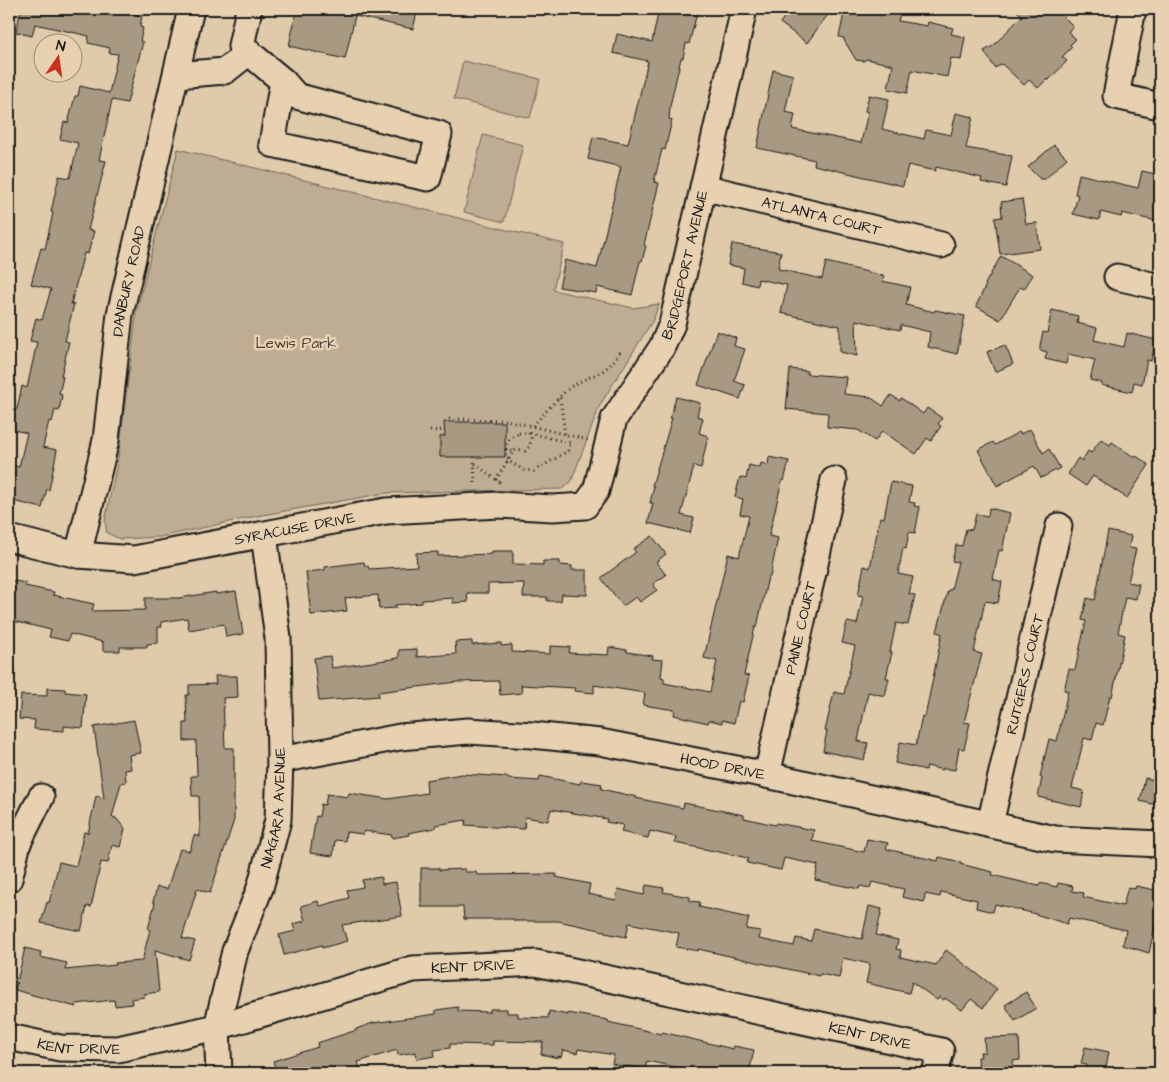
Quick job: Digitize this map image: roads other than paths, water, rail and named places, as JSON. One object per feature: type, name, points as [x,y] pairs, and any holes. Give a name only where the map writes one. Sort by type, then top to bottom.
[{"type":"street","name":"DANBURY ROAD","points":[[78,555],[106,440],[120,314],[191,9]]},
{"type":"street","points":[[249,9],[241,46],[283,81],[296,96],[439,134],[428,178],[272,144],[283,81]]},
{"type":"street","name":"BRIDGEPORT AVENUE","points":[[585,506],[596,491],[614,419],[662,347],[672,324],[744,9]]},
{"type":"street","points":[[1133,9],[1116,96],[1160,106]]},
{"type":"street","points":[[176,75],[225,71],[248,52]]},
{"type":"street","name":"ATLANTA COURT","points":[[702,187],[941,245]]},
{"type":"street","points":[[1117,277],[1160,287]]},
{"type":"street","name":"PAINE COURT","points":[[767,775],[834,480]]},
{"type":"street","name":"SYRACUSE DRIVE","points":[[9,538],[78,555],[134,558],[386,511],[499,505],[553,508],[585,506]]},
{"type":"street","name":"RUTGERS COURT","points":[[990,824],[1058,526]]},
{"type":"street","name":"NIAGARA AVENUE","points":[[219,1073],[217,1027],[235,951],[260,888],[278,820],[280,760],[278,638],[264,535]]},
{"type":"street","name":"HOOD DRIVE","points":[[280,760],[400,737],[468,731],[532,735],[600,742],[767,775],[1055,839],[1160,844]]},
{"type":"street","points":[[9,879],[18,843],[40,797]]},
{"type":"street","name":"KENT DRIVE","points":[[9,1037],[60,1048],[118,1049],[217,1027],[413,969],[536,963],[938,1062]]},
{"type":"park label","name":"Lewis Park","points":[[296,343]]}]
